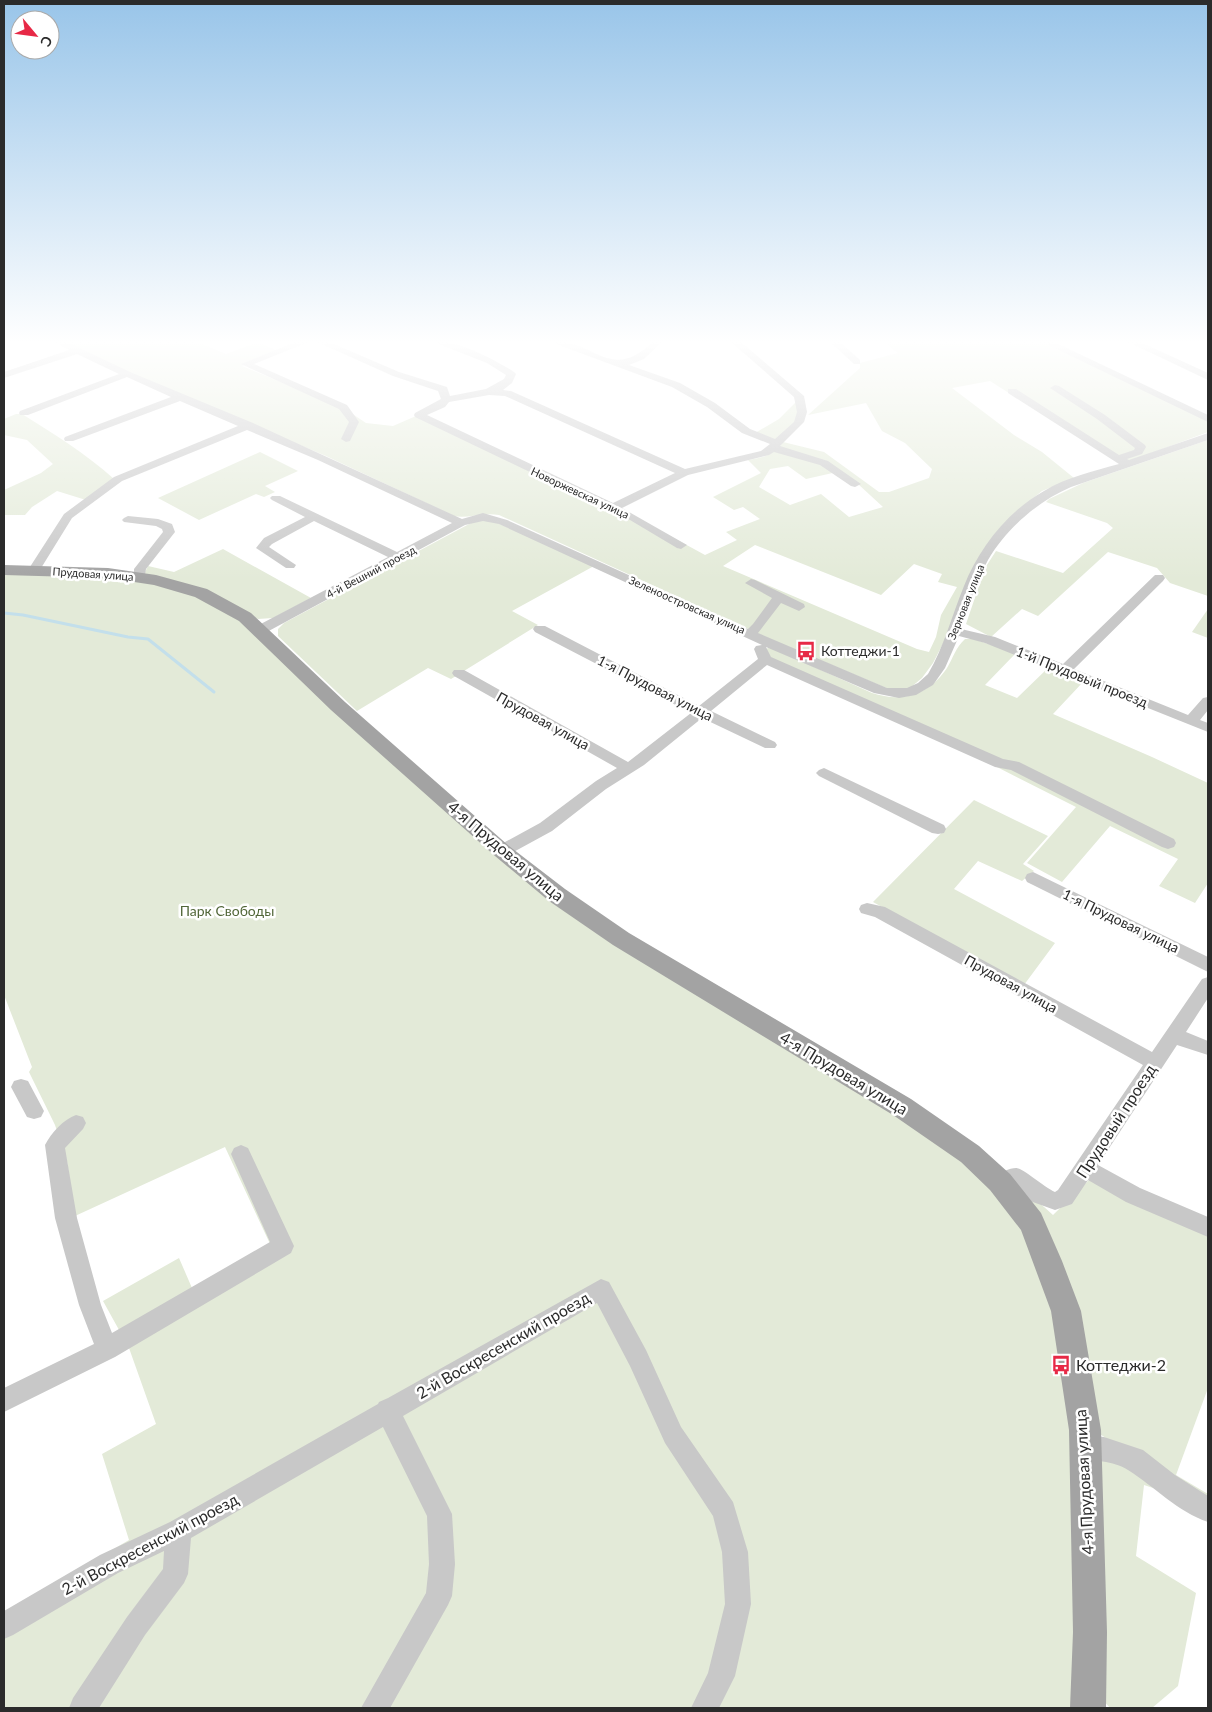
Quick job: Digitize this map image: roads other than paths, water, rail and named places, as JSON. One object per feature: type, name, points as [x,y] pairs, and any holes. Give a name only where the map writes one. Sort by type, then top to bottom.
[{"type":"main road","name":"Прудовая улица","points":[[4,570],[108,573],[140,577],[201,593],[245,616],[260,630]]},
{"type":"main road","name":"4-я Прудовая улица","points":[[260,630],[338,706],[502,851],[557,895],[621,940],[902,1108],[970,1154],[1000,1182],[1030,1222],[1048,1261],[1066,1311],[1086,1447],[1090,1632],[1088,1708]]},
{"type":"street","points":[[69,439],[116,421]]},
{"type":"street","points":[[238,421],[461,523]]},
{"type":"street","points":[[346,439],[353,421]]},
{"type":"street","name":"Новоржевская улица","points":[[431,421],[634,518],[680,545]]},
{"type":"street","points":[[569,421],[684,473]]},
{"type":"street","points":[[732,421],[746,431],[776,446],[824,463],[855,484]]},
{"type":"street","points":[[612,508],[684,473],[757,456],[776,446],[801,421]]},
{"type":"street","points":[[1059,421],[1123,461],[1138,452],[1140,447],[1106,421]]},
{"type":"street","points":[[34,570],[68,516],[118,479],[248,425]]},
{"type":"street","name":"Зерновая улица","points":[[890,694],[904,694],[929,681],[939,666],[955,631],[979,565],[991,548],[1031,506],[1048,493],[1123,461],[1208,436]]},
{"type":"street","points":[[276,498],[398,557]]},
{"type":"street","points":[[290,565],[262,548],[268,541],[315,516]]},
{"type":"street","name":"4-й Вешний проезд","points":[[260,630],[461,523],[483,517]]},
{"type":"street","name":"Зеленоостровская улица","points":[[483,517],[492,518],[512,526],[764,641],[890,694]]},
{"type":"street","points":[[128,520],[158,523],[168,527],[169,532],[140,570],[140,577]]},
{"type":"street","points":[[1065,670],[1159,578]]},
{"type":"street","points":[[751,584],[799,607]]},
{"type":"street","points":[[749,634],[758,627],[779,597]]},
{"type":"street","name":"1-я Прудовая улица","points":[[540,629],[770,745]]},
{"type":"street","name":"1-й Прудовый проезд","points":[[955,631],[990,640],[1208,728]]},
{"type":"street","points":[[764,641],[760,646],[765,658],[1000,764],[1014,765],[1168,842]]},
{"type":"street","points":[[502,851],[546,826],[628,767],[639,762],[763,662],[765,658]]},
{"type":"street","name":"Прудовая улица","points":[[459,673],[608,758],[628,767]]},
{"type":"street","points":[[1191,721],[1208,700]]},
{"type":"street","points":[[824,773],[938,830]]},
{"type":"street","name":"1-я Прудовая улица","points":[[1033,878],[1208,965]]},
{"type":"street","name":"Прудовая улица","points":[[867,909],[878,911],[1154,1062]]},
{"type":"street","name":"Прудовый проезд","points":[[1000,1182],[1016,1177],[1037,1194],[1056,1201],[1064,1197],[1208,984]]},
{"type":"street","points":[[1173,1034],[1188,1042],[1208,1048]]},
{"type":"street","points":[[21,1087],[34,1111]]},
{"type":"street","points":[[76,1123],[55,1145],[66,1218],[90,1305],[107,1349]]},
{"type":"street","points":[[4,1400],[107,1349],[283,1246],[241,1154]]},
{"type":"street","points":[[1085,1168],[1163,1209],[1208,1228]]},
{"type":"street","name":"2-й Воскресенский проезд","points":[[4,1626],[109,1564],[179,1532],[387,1410],[601,1289],[638,1358],[673,1435],[724,1511],[735,1552],[738,1604],[721,1676],[705,1708]]},
{"type":"street","points":[[375,1708],[439,1596],[442,1564],[439,1514],[387,1410]]},
{"type":"street","points":[[1086,1447],[1104,1449],[1134,1459],[1166,1484],[1208,1510]]},
{"type":"street","points":[[83,1708],[136,1626],[175,1574],[179,1532]]},
{"type":"waterway","points":[[4,613],[23,615],[128,637],[148,639],[214,692]]},
{"type":"place","name":"Коттеджи-1","points":[[806,651]]},
{"type":"place","name":"Коттеджи-2","points":[[1061,1365]]},
{"type":"park label","name":"Парк Свободы","points":[[227,911]]}]
